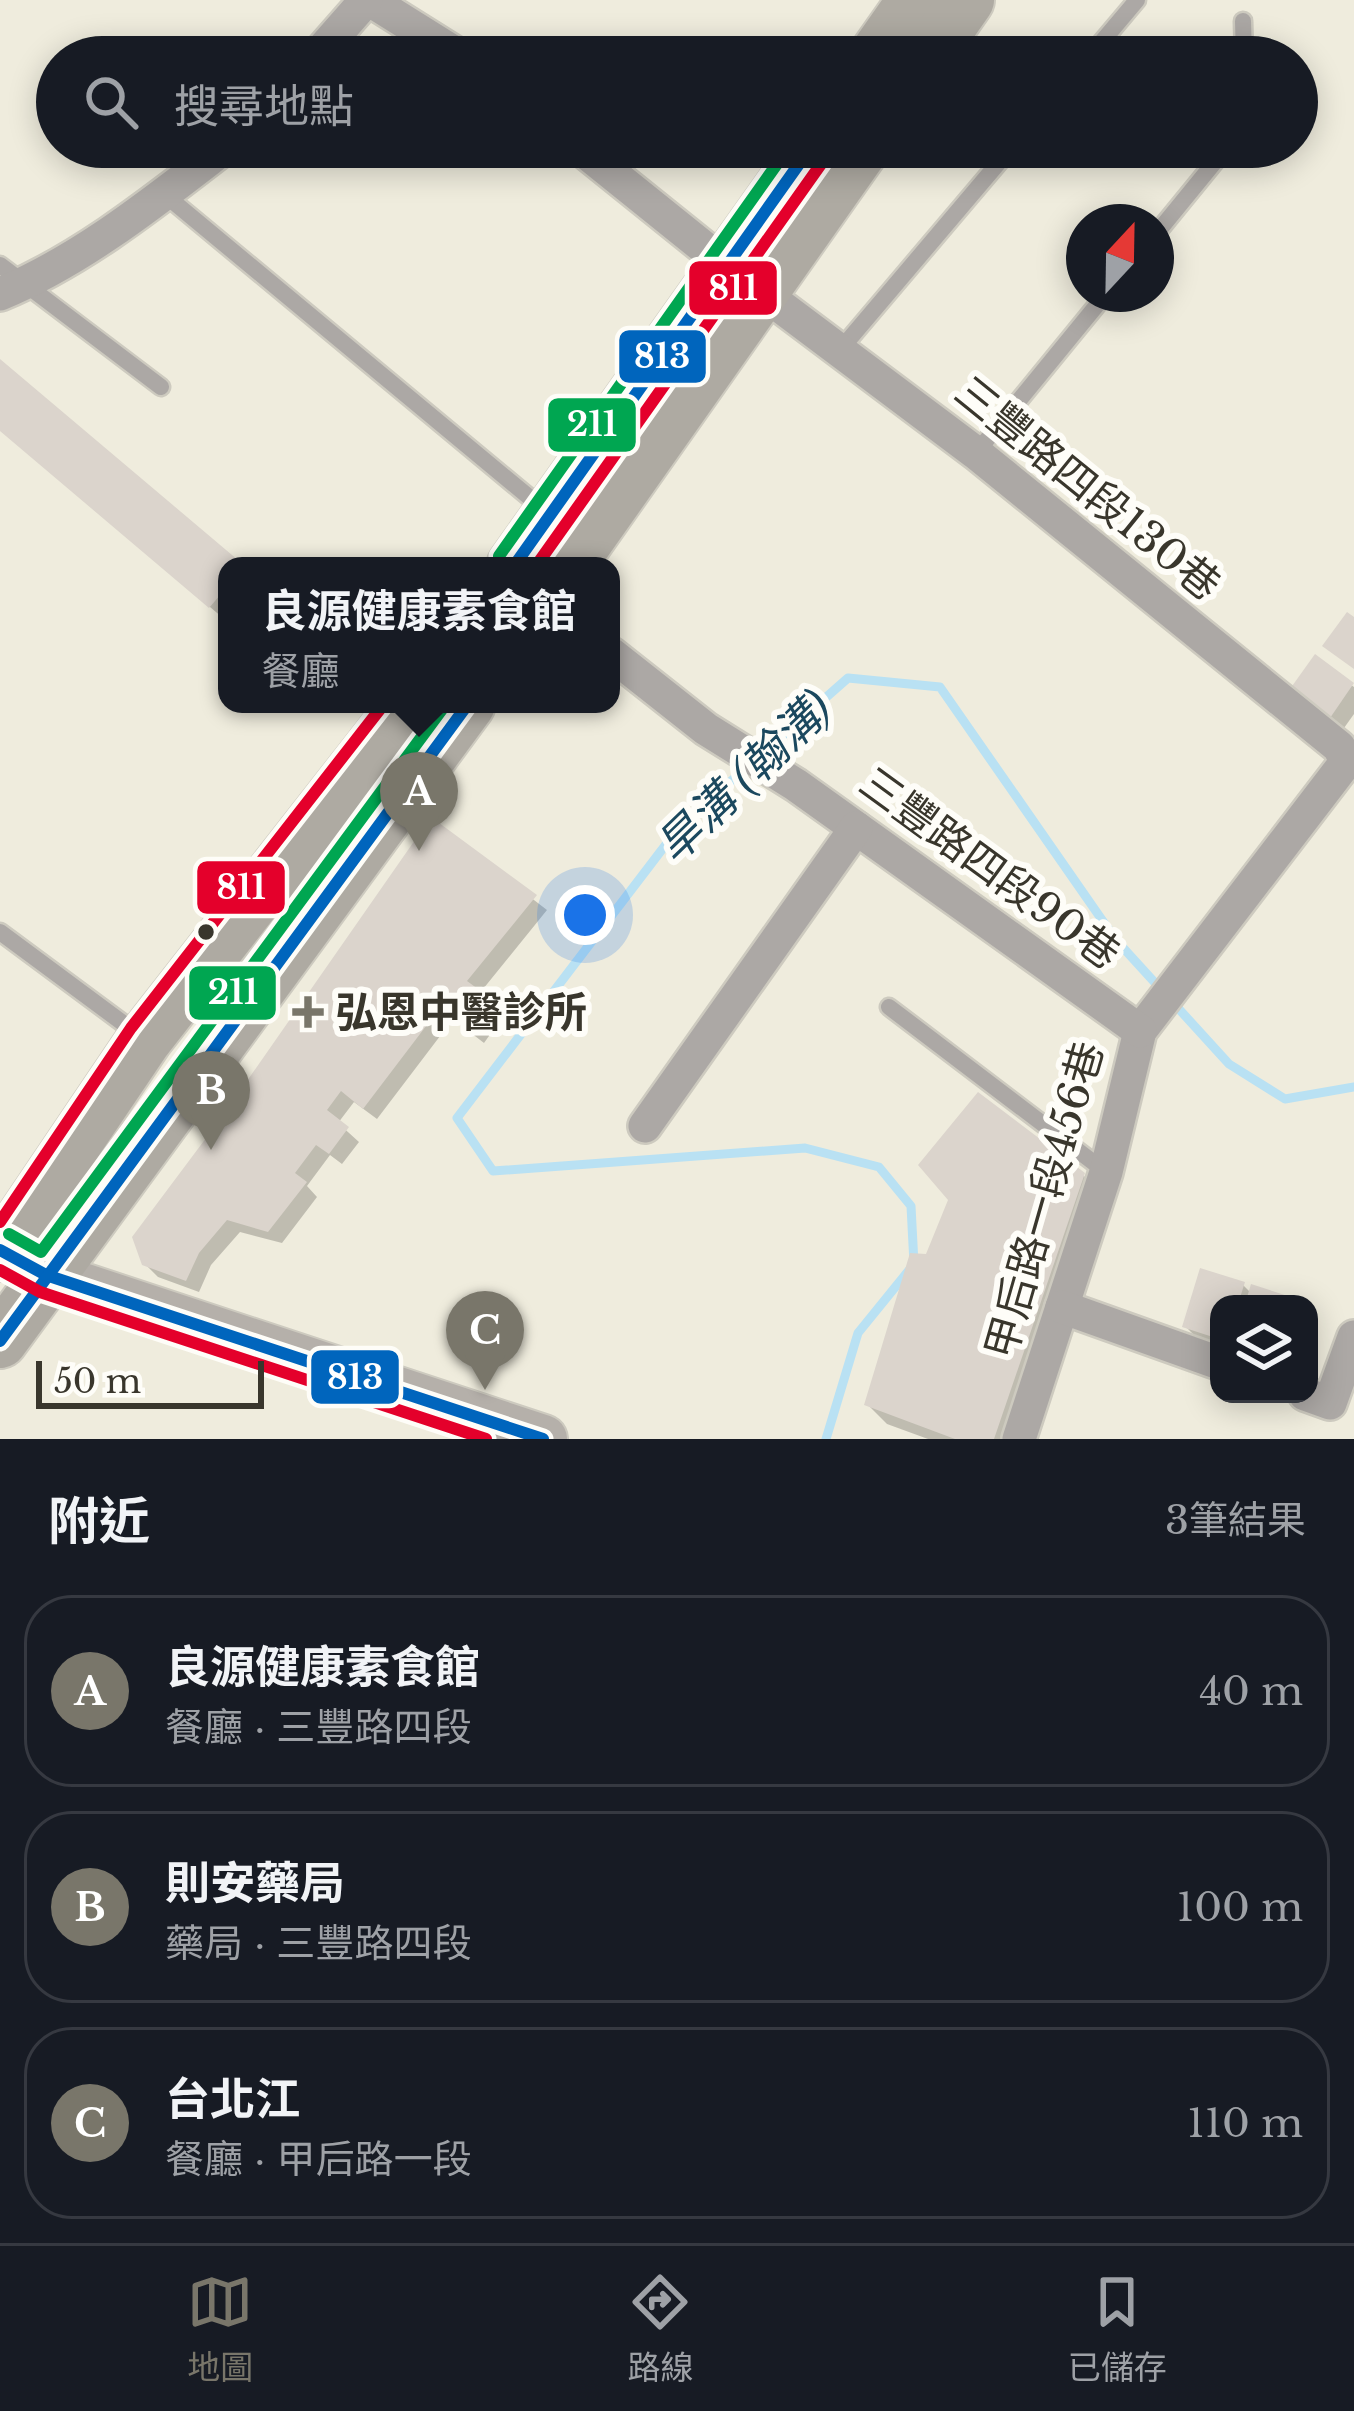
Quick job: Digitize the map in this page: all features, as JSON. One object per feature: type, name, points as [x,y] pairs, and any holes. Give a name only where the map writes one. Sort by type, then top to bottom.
[{"type":"main road","points":[[889,36],[915,0]]},
{"type":"main road","points":[[942,36],[967,0]]},
{"type":"main road","points":[[574,557],[744,279],[800,168]]},
{"type":"main road","points":[[520,557],[548,513],[744,279],[844,168]]},
{"type":"main road","points":[[0,1341],[12,1258],[145,1039],[400,713]]},
{"type":"main road","points":[[12,1258],[461,713]]},
{"type":"main road","points":[[12,1258],[543,1439]]},
{"type":"street","points":[[335,36],[368,0],[427,36]]},
{"type":"street","points":[[9,281],[164,194],[198,168]]},
{"type":"street","name":"三豐路四段130巷","points":[[605,168],[976,453],[1339,747],[1343,766]]},
{"type":"street","name":"三豐路四段90巷","points":[[620,661],[706,729],[856,827],[1140,1030]]},
{"type":"street","name":"甲后路一段456巷","points":[[1018,1439],[1106,1172],[1140,1030],[1343,766]]},
{"type":"street","points":[[645,1126],[856,827]]},
{"type":"street","points":[[1063,1307],[1210,1360]]},
{"type":"street","points":[[1318,1399],[1330,1403],[1354,1336]]},
{"type":"lane","points":[[1107,36],[1137,0]]},
{"type":"lane","points":[[1243,21],[1243,36]]},
{"type":"lane","points":[[840,350],[994,168]]},
{"type":"lane","points":[[1174,211],[1210,168]]},
{"type":"lane","points":[[164,194],[548,513]]},
{"type":"lane","points":[[9,281],[160,386]]},
{"type":"lane","points":[[976,453],[1091,312]]},
{"type":"lane","points":[[0,932],[145,1039]]},
{"type":"lane","points":[[889,1007],[1106,1172]]},
{"type":"building","points":[[0,359],[234,557],[218,557],[218,598],[209,608],[0,431]]},
{"type":"building","points":[[1347,612],[1354,617],[1354,669],[1322,646]]},
{"type":"building","points":[[1315,654],[1354,683],[1330,718],[1290,689]]},
{"type":"building","points":[[431,817],[537,895],[467,981],[493,1000],[470,1032],[439,1009],[363,1109],[341,1091],[327,1110],[349,1127],[329,1154],[316,1145],[295,1173],[307,1182],[268,1232],[227,1220],[199,1253],[186,1281],[142,1265],[132,1237],[224,1114]]},
{"type":"building","points":[[978,1092],[1085,1173],[994,1439],[955,1439],[864,1405],[910,1253],[926,1254],[948,1200],[918,1165]]},
{"type":"building","points":[[1200,1268],[1245,1282],[1241,1295],[1210,1295],[1210,1336],[1182,1327]]},
{"type":"building","points":[[1251,1284],[1285,1295],[1248,1295]]},
{"type":"waterway","name":"旱溝 (翰溝)","points":[[826,1439],[858,1333],[914,1264],[911,1206],[879,1167],[805,1148],[493,1171],[457,1118],[680,826],[848,678],[940,687],[1116,940],[1229,1064],[1285,1099],[1354,1087]]},
{"type":"transit line","name":"211","points":[[499,556],[774,168]]},
{"type":"transit line","name":"813","points":[[520,557],[796,168]]},
{"type":"transit line","name":"811","points":[[542,557],[818,168]]},
{"type":"transit line","name":"811","points":[[0,1222],[131,1028],[377,713]]},
{"type":"transit line","name":"211","points":[[9,1234],[41,1252],[439,713]]},
{"type":"transit line","name":"813","points":[[0,1341],[461,713]]},
{"type":"transit line","name":"813","points":[[0,1250],[46,1275],[543,1439]]},
{"type":"transit line","name":"811","points":[[0,1270],[40,1292],[486,1439]]},
{"type":"place","name":"良源健康素食館","points":[[419,851]]},
{"type":"place","name":"弘恩中醫診所","points":[[308,1012]]},
{"type":"place","name":"則安藥局","points":[[211,1150]]},
{"type":"place","name":"台北江","points":[[485,1390]]}]
